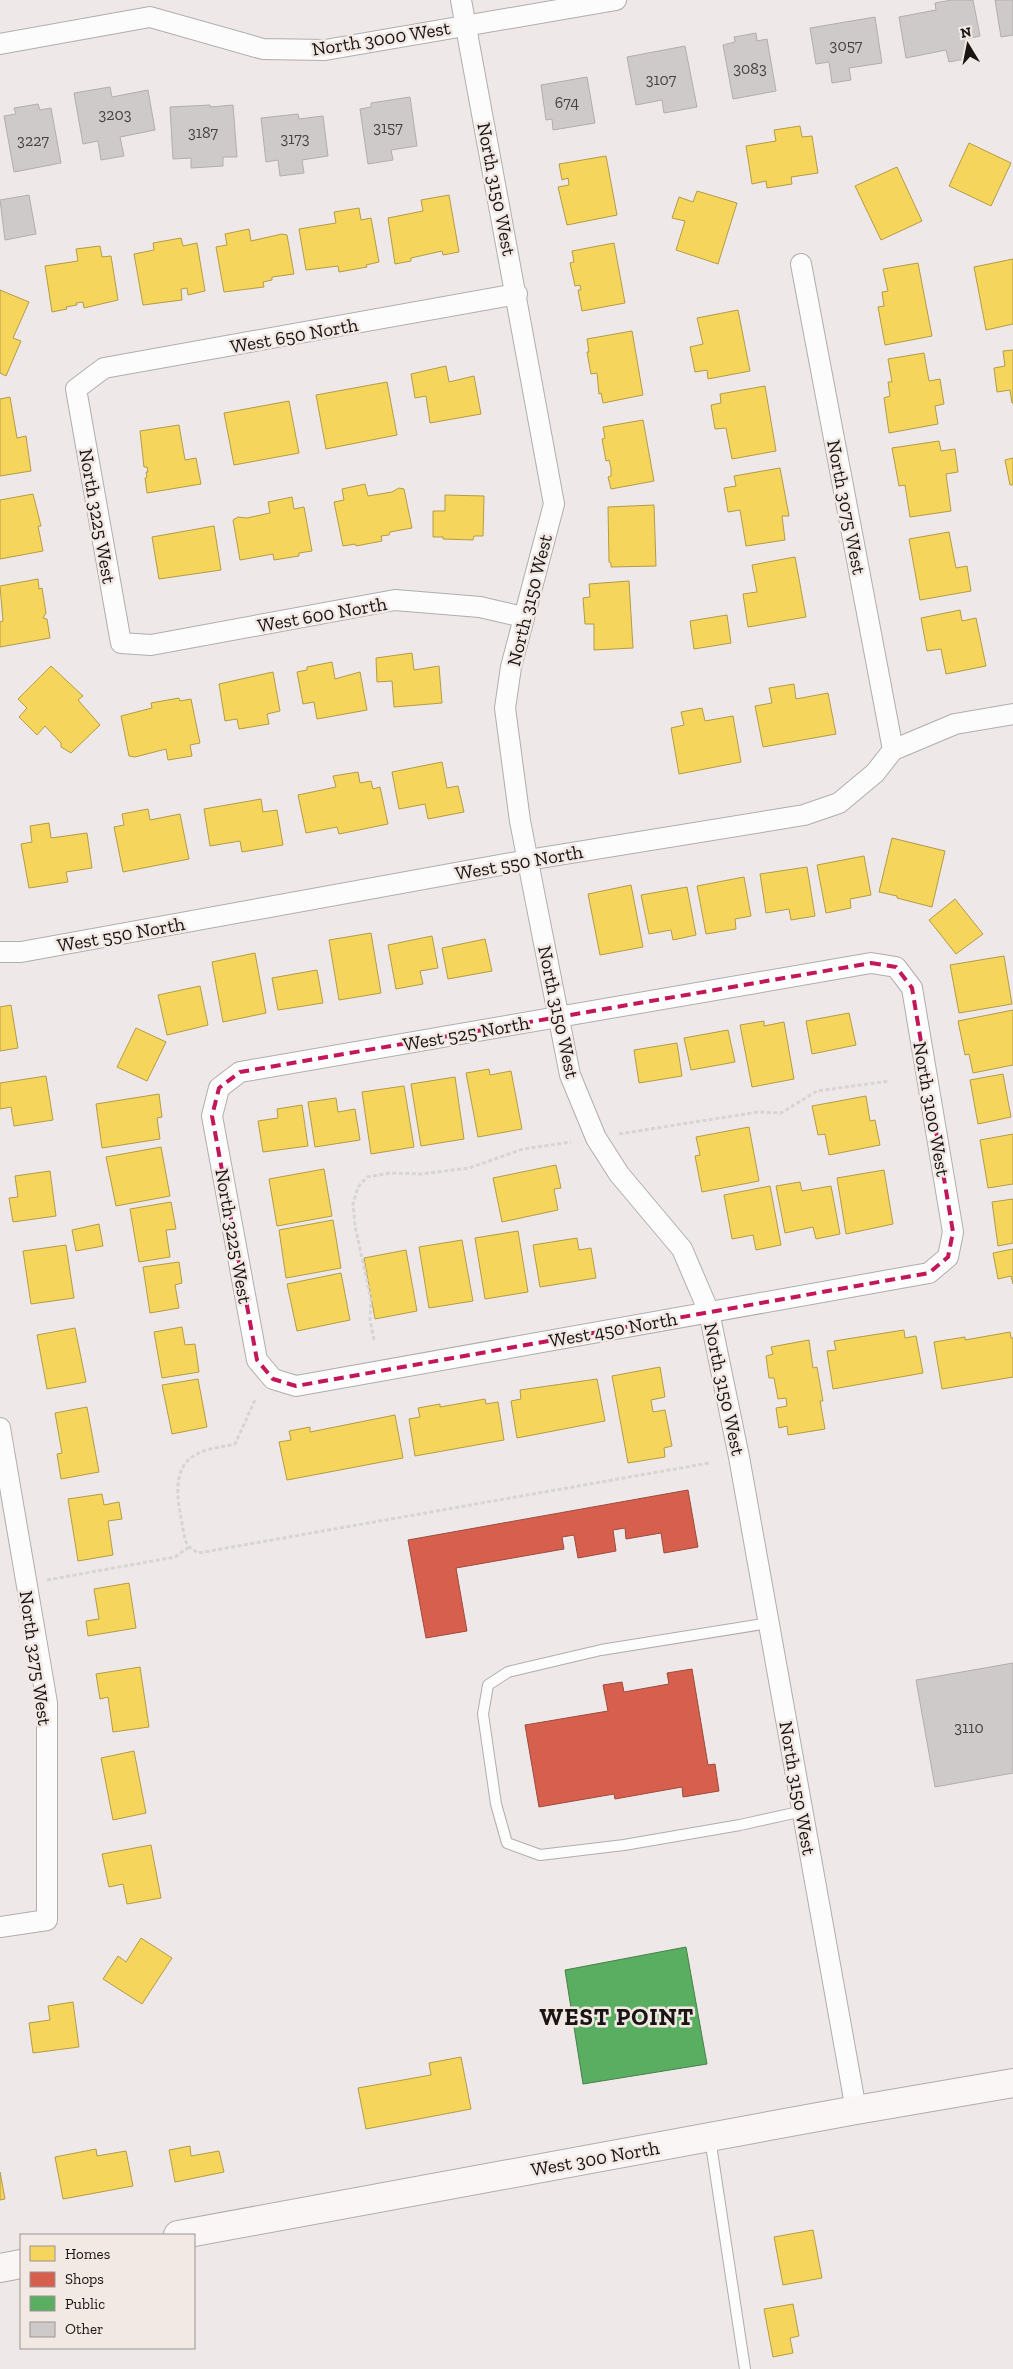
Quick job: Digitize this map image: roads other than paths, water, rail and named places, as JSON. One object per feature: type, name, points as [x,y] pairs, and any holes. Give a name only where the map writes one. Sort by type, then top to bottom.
[{"type":"main road","name":"West 300 North","points":[[183,2234],[856,2110],[1013,2083]]},
{"type":"main road","points":[[0,2268],[20,2264]]},
{"type":"street","name":"North 3150 West","points":[[461,0],[517,294],[554,504],[511,667],[505,708],[520,821],[570,1074],[596,1138],[619,1174],[682,1249],[709,1312],[740,1457],[856,2110]]},
{"type":"street","name":"North 3000 West","points":[[0,44],[150,17],[263,49],[325,50],[616,0]]},
{"type":"street","name":"North 3075 West","points":[[800,264],[893,750]]},
{"type":"street","name":"West 650 North","points":[[76,389],[104,368],[517,294]]},
{"type":"street","name":"North 3225 West","points":[[76,389],[121,643]]},
{"type":"street","name":"West 600 North","points":[[121,643],[151,645],[394,600],[480,606],[524,618]]},
{"type":"street","name":"West 550 North","points":[[0,952],[21,952],[528,860],[804,815],[839,803],[875,773],[893,750],[955,724],[1013,714]]},
{"type":"street","name":"West 525 North","points":[[219,1088],[240,1072],[871,963],[896,967]]},
{"type":"street","name":"North 3100 West","points":[[896,967],[912,988],[953,1232],[948,1257]]},
{"type":"street","name":"North 3225 West","points":[[219,1088],[212,1116],[257,1360],[273,1379]]},
{"type":"street","name":"West 450 North","points":[[273,1379],[296,1386],[929,1273],[948,1257]]},
{"type":"street","name":"North 3275 West","points":[[0,1428],[47,1703],[47,1920],[0,1927]]},
{"type":"lane","points":[[769,1623],[601,1650],[508,1672],[488,1686],[483,1714],[496,1804],[507,1843],[540,1854],[624,1845],[740,1825],[803,1811]]},
{"type":"lane","points":[[710,2137],[745,2369]]},
{"type":"district","name":"WEST POINT","points":[[617,2017]]}]
